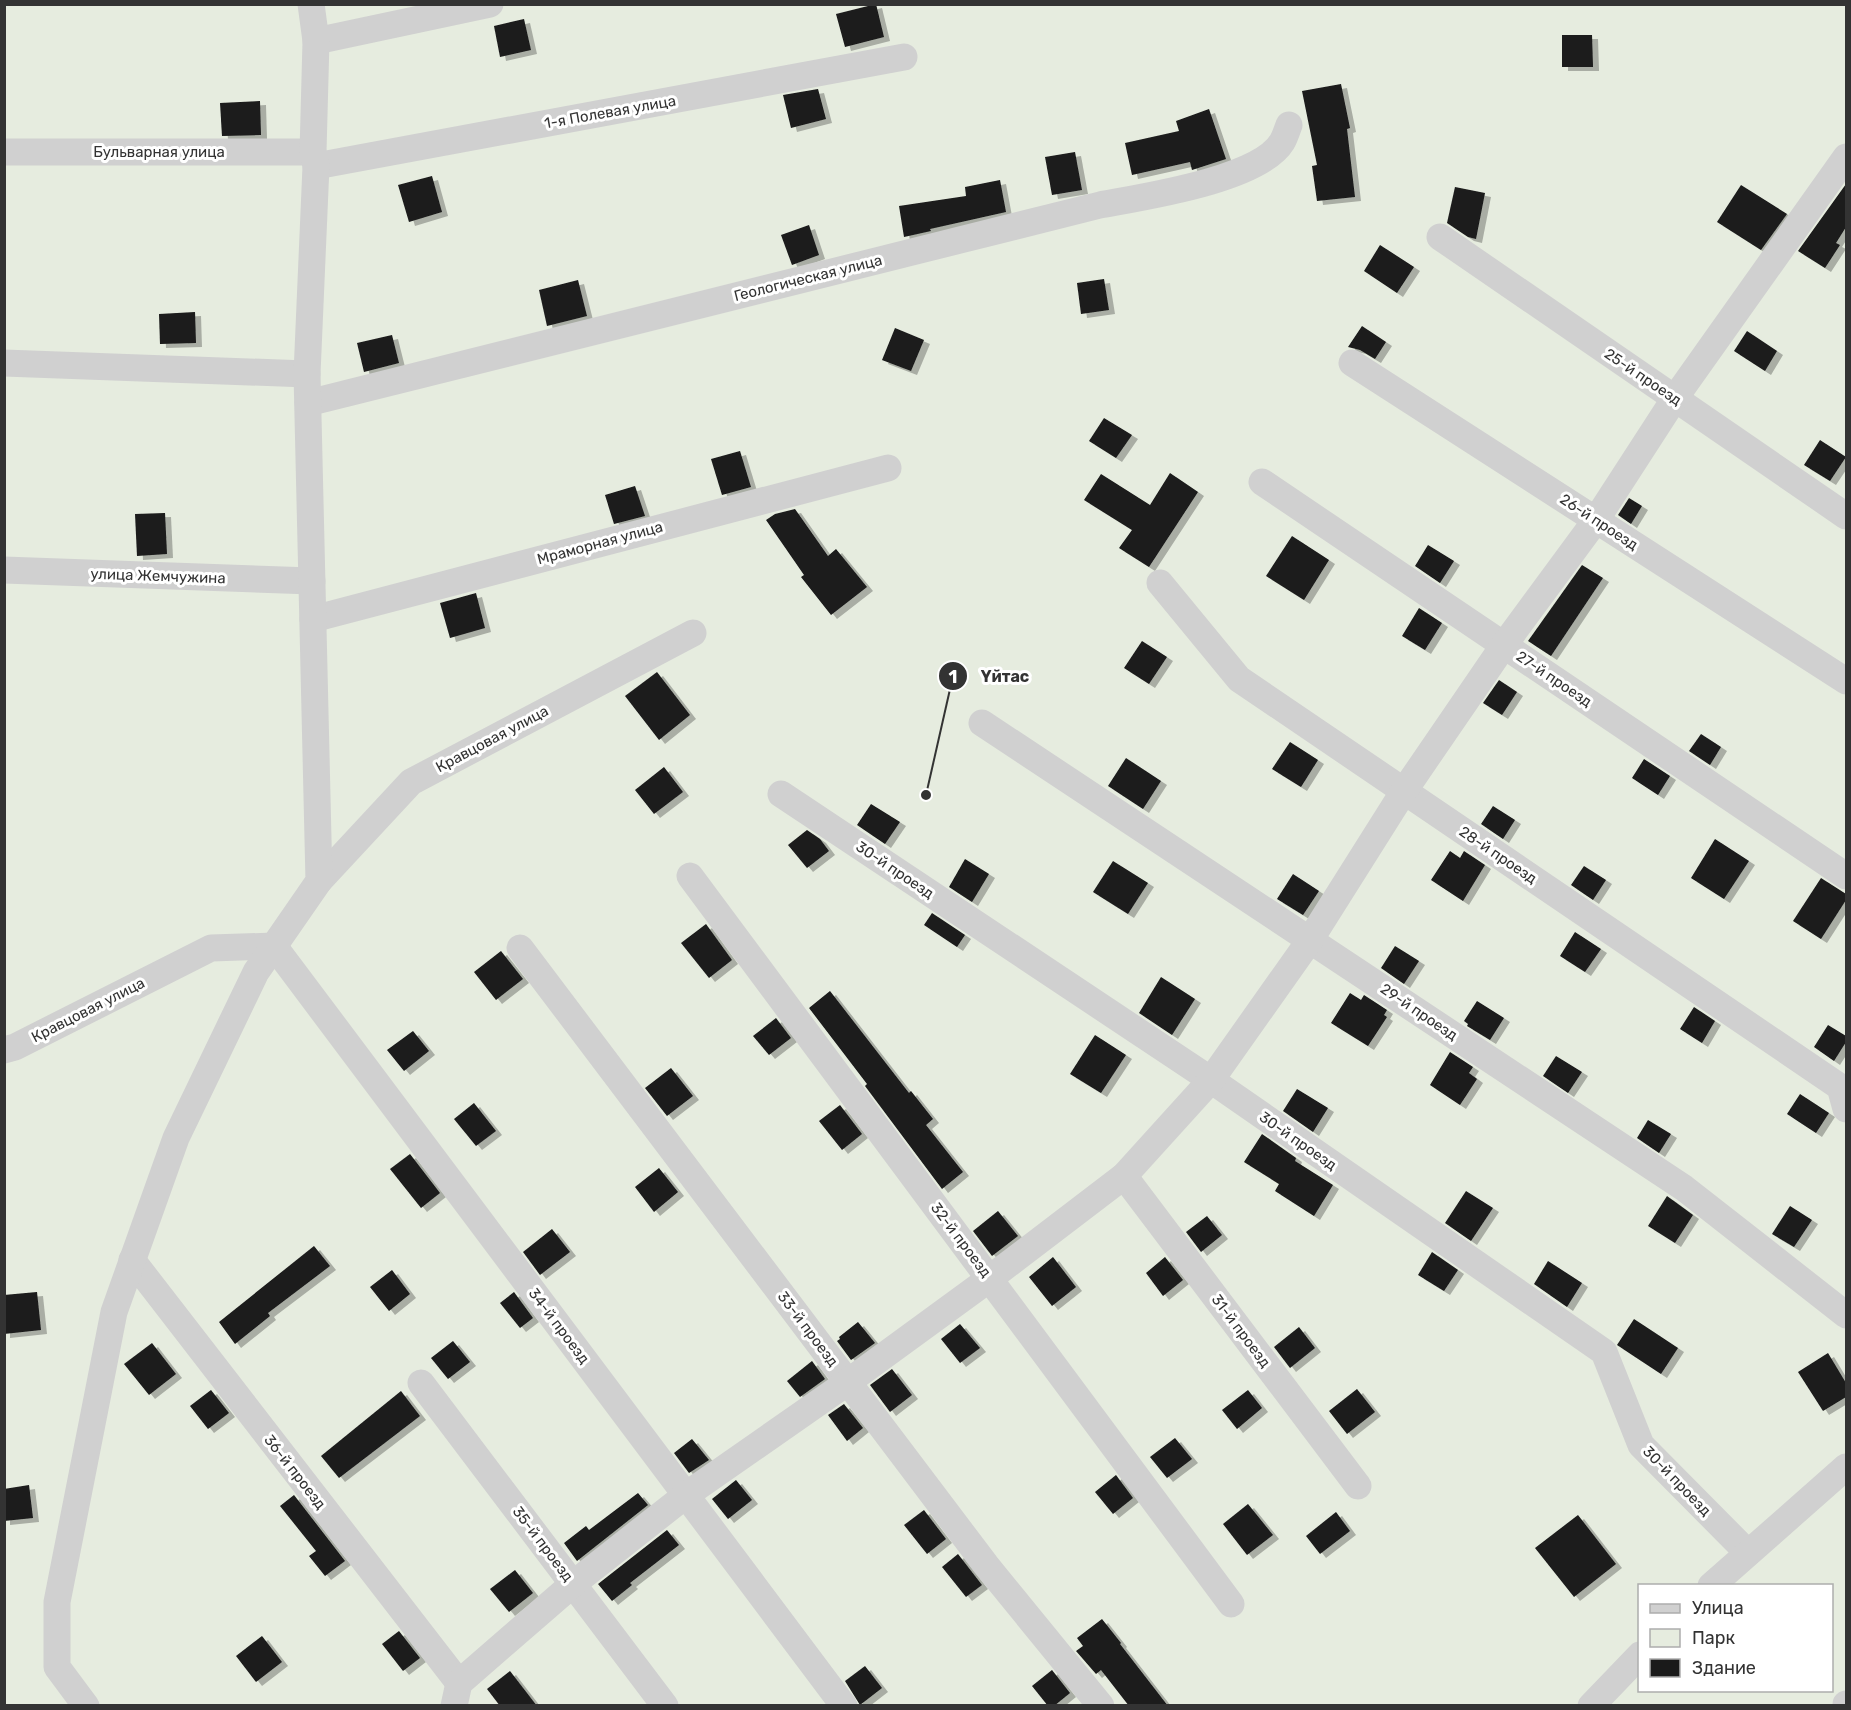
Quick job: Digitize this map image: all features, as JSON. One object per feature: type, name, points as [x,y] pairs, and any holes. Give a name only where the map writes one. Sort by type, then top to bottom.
[{"type":"street","points":[[311,4],[316,41],[315,159],[307,374],[319,881]]},
{"type":"street","points":[[316,41],[490,4]]},
{"type":"street","name":"1-я Полевая улица","points":[[315,159],[904,57]]},
{"type":"street","name":"Геологическая улица","points":[[308,403],[1100,205],[1193,187],[1260,162],[1281,144],[1289,125]]},
{"type":"street","name":"Бульварная улица","points":[[4,152],[315,159]]},
{"type":"street","points":[[457,1694],[573,1584],[686,1495],[990,1279],[1124,1176],[1211,1080],[1310,940],[1404,791],[1504,645],[1596,520],[1675,398],[1846,157]]},
{"type":"street","name":"25-й проезд","points":[[1440,237],[1846,516]]},
{"type":"street","points":[[4,363],[307,374]]},
{"type":"street","name":"26-й проезд","points":[[1352,363],[1846,681]]},
{"type":"street","name":"Мраморная улица","points":[[313,619],[888,468]]},
{"type":"street","name":"27-й проезд","points":[[1262,482],[1846,876]]},
{"type":"street","name":"улица Жемчужина","points":[[4,570],[312,581]]},
{"type":"street","name":"28-й проезд","points":[[1160,583],[1239,679],[1840,1087],[1846,1109]]},
{"type":"street","name":"Кравцовая улица","points":[[86,1706],[57,1667],[57,1602],[114,1312],[176,1138],[256,972],[319,881],[411,782],[693,633]]},
{"type":"street","name":"29-й проезд","points":[[982,723],[1684,1188],[1846,1315]]},
{"type":"street","name":"30-й проезд","points":[[781,794],[1211,1080],[1604,1352],[1641,1444],[1748,1553]]},
{"type":"street","name":"32-й проезд","points":[[690,876],[1231,1604]]},
{"type":"street","name":"Кравцовая улица","points":[[4,1050],[15,1047],[212,948],[274,946]]},
{"type":"street","name":"34-й проезд","points":[[274,946],[844,1706]]},
{"type":"street","name":"33-й проезд","points":[[520,948],[986,1565],[1101,1706]]},
{"type":"street","name":"31-й проезд","points":[[1124,1176],[1358,1486]]},
{"type":"street","name":"36-й проезд","points":[[132,1260],[457,1694]]},
{"type":"street","name":"35-й проезд","points":[[421,1383],[665,1706]]},
{"type":"street","points":[[1713,1584],[1846,1467]]},
{"type":"street","points":[[1592,1706],[1638,1657]]},
{"type":"green space","points":[[5,5],[1846,5],[1846,1705],[5,1706]]},
{"type":"building","points":[[876,4],[884,37],[845,47],[836,14]]},
{"type":"building","points":[[524,19],[531,50],[500,57],[494,26]]},
{"type":"building","points":[[1562,35],[1592,35],[1593,67],[1562,67]]},
{"type":"building","points":[[1341,84],[1350,128],[1347,129],[1355,197],[1317,201],[1312,166],[1317,165],[1302,91]]},
{"type":"building","points":[[818,89],[826,119],[791,128],[783,95]]},
{"type":"building","points":[[260,101],[261,135],[222,136],[220,103]]},
{"type":"building","points":[[1209,109],[1226,159],[1192,170],[1190,162],[1132,175],[1125,143],[1179,131],[1176,121]]},
{"type":"building","points":[[1075,152],[1082,190],[1052,195],[1045,157]]},
{"type":"building","points":[[432,176],[442,212],[409,222],[398,185]]},
{"type":"building","points":[[1000,180],[1006,212],[904,237],[899,206],[966,196],[965,187]]},
{"type":"building","points":[[1846,184],[1846,227],[1836,243],[1840,245],[1825,268],[1798,251]]},
{"type":"building","points":[[1741,185],[1787,214],[1761,250],[1717,222]]},
{"type":"building","points":[[1455,187],[1485,193],[1476,239],[1468,237],[1447,223]]},
{"type":"building","points":[[809,225],[819,255],[792,265],[781,235]]},
{"type":"building","points":[[1380,245],[1414,267],[1397,293],[1364,271]]},
{"type":"building","points":[[1104,279],[1109,310],[1081,314],[1077,283]]},
{"type":"building","points":[[578,280],[587,316],[547,326],[539,290]]},
{"type":"building","points":[[195,312],[196,343],[160,344],[159,314]]},
{"type":"building","points":[[1362,326],[1386,342],[1375,359],[1360,350],[1348,347]]},
{"type":"building","points":[[895,328],[924,340],[911,371],[882,360]]},
{"type":"building","points":[[1747,331],[1777,351],[1765,371],[1734,351]]},
{"type":"building","points":[[392,335],[399,363],[364,372],[357,343]]},
{"type":"building","points":[[1104,418],[1132,435],[1116,458],[1089,441]]},
{"type":"building","points":[[1820,440],[1846,457],[1830,481],[1804,465]]},
{"type":"building","points":[[740,451],[751,487],[722,495],[711,459]]},
{"type":"building","points":[[1170,473],[1198,492],[1149,567],[1119,548],[1132,530],[1084,500],[1101,474],[1150,505]]},
{"type":"building","points":[[635,486],[645,516],[614,524],[605,495]]},
{"type":"building","points":[[1629,498],[1642,506],[1631,524],[1618,515]]},
{"type":"building","points":[[795,509],[828,556],[836,549],[867,587],[831,615],[801,577],[804,575],[766,520],[775,514]]},
{"type":"building","points":[[165,513],[167,554],[137,556],[135,514]]},
{"type":"building","points":[[1292,536],[1329,560],[1304,600],[1266,576]]},
{"type":"building","points":[[1428,545],[1454,561],[1440,583],[1415,566]]},
{"type":"building","points":[[1582,565],[1603,578],[1551,656],[1528,641]]},
{"type":"building","points":[[476,593],[485,628],[450,638],[440,603]]},
{"type":"building","points":[[1419,608],[1442,623],[1425,650],[1402,636]]},
{"type":"building","points":[[1142,641],[1167,657],[1149,684],[1124,668]]},
{"type":"building","points":[[657,672],[690,715],[659,740],[625,696]]},
{"type":"building","points":[[1499,680],[1517,692],[1502,715],[1483,703]]},
{"type":"building","points":[[1701,734],[1721,747],[1710,765],[1689,751]]},
{"type":"building","points":[[1290,742],[1318,760],[1301,787],[1272,769]]},
{"type":"building","points":[[1126,758],[1161,781],[1143,809],[1108,786]]},
{"type":"building","points":[[1644,759],[1670,776],[1658,795],[1632,778]]},
{"type":"building","points":[[664,767],[683,792],[654,814],[635,790]]},
{"type":"building","points":[[871,804],[900,822],[885,844],[857,825]]},
{"type":"building","points":[[1493,806],[1515,820],[1503,839],[1481,824]]},
{"type":"building","points":[[807,830],[820,839],[829,851],[807,868],[788,845]]},
{"type":"building","points":[[1715,839],[1749,861],[1724,899],[1691,878]]},
{"type":"building","points":[[1450,851],[1460,858],[1464,851],[1485,865],[1463,901],[1431,880]]},
{"type":"building","points":[[965,859],[989,874],[972,902],[949,887]]},
{"type":"building","points":[[1113,861],[1148,883],[1128,914],[1093,892]]},
{"type":"building","points":[[1584,866],[1606,880],[1593,900],[1571,885]]},
{"type":"building","points":[[1293,874],[1319,891],[1303,915],[1277,899]]},
{"type":"building","points":[[1821,878],[1846,894],[1846,900],[1821,939],[1793,921]]},
{"type":"building","points":[[932,913],[965,935],[957,947],[924,925]]},
{"type":"building","points":[[706,924],[732,960],[709,978],[681,943]]},
{"type":"building","points":[[1575,932],[1601,949],[1585,972],[1560,956]]},
{"type":"building","points":[[1395,946],[1419,961],[1404,984],[1381,968]]},
{"type":"building","points":[[501,951],[523,979],[496,1000],[474,972]]},
{"type":"building","points":[[1161,977],[1195,999],[1172,1035],[1139,1013]]},
{"type":"building","points":[[830,991],[909,1093],[911,1091],[933,1119],[926,1125],[963,1172],[942,1189],[809,1008]]},
{"type":"building","points":[[1350,993],[1361,1000],[1364,995],[1387,1010],[1384,1015],[1387,1017],[1368,1046],[1331,1023]]},
{"type":"building","points":[[1477,1001],[1504,1018],[1490,1040],[1467,1026],[1468,1024],[1464,1021]]},
{"type":"building","points":[[1694,1007],[1715,1021],[1702,1043],[1680,1029]]},
{"type":"building","points":[[776,1018],[791,1038],[769,1055],[753,1036]]},
{"type":"building","points":[[1828,1025],[1846,1036],[1846,1042],[1834,1061],[1814,1047]]},
{"type":"building","points":[[413,1031],[429,1051],[404,1071],[387,1050]]},
{"type":"building","points":[[1095,1035],[1126,1055],[1101,1093],[1070,1074]]},
{"type":"building","points":[[1450,1052],[1473,1067],[1469,1073],[1477,1079],[1460,1105],[1430,1085]]},
{"type":"building","points":[[1556,1056],[1582,1072],[1568,1093],[1543,1076]]},
{"type":"building","points":[[671,1068],[693,1096],[667,1116],[645,1088]]},
{"type":"building","points":[[1297,1089],[1328,1108],[1313,1132],[1283,1111]]},
{"type":"building","points":[[1800,1094],[1829,1113],[1816,1133],[1787,1114]]},
{"type":"building","points":[[474,1103],[496,1131],[476,1146],[454,1119]]},
{"type":"building","points":[[840,1105],[862,1134],[842,1150],[819,1121]]},
{"type":"building","points":[[1648,1120],[1671,1134],[1659,1153],[1637,1138]]},
{"type":"building","points":[[1262,1134],[1296,1158],[1295,1161],[1333,1185],[1314,1216],[1275,1191],[1279,1184],[1244,1162]]},
{"type":"building","points":[[410,1154],[440,1193],[421,1208],[390,1169]]},
{"type":"building","points":[[659,1168],[678,1192],[654,1212],[635,1187]]},
{"type":"building","points":[[1466,1191],[1493,1208],[1471,1241],[1445,1223]]},
{"type":"building","points":[[1667,1196],[1693,1215],[1675,1243],[1648,1226]]},
{"type":"building","points":[[1790,1206],[1812,1220],[1794,1247],[1772,1234]]},
{"type":"building","points":[[998,1211],[1018,1236],[992,1256],[973,1231]]},
{"type":"building","points":[[1207,1216],[1222,1235],[1201,1252],[1186,1232]]},
{"type":"building","points":[[552,1229],[570,1252],[540,1275],[523,1252]]},
{"type":"building","points":[[314,1246],[330,1266],[268,1313],[270,1316],[235,1344],[219,1322]]},
{"type":"building","points":[[1432,1252],[1458,1270],[1444,1291],[1418,1275]]},
{"type":"building","points":[[1053,1257],[1076,1287],[1052,1306],[1029,1277]]},
{"type":"building","points":[[1165,1257],[1183,1280],[1163,1296],[1146,1273]]},
{"type":"building","points":[[1548,1261],[1582,1283],[1567,1307],[1534,1284]]},
{"type":"building","points":[[392,1270],[410,1294],[389,1311],[370,1287]]},
{"type":"building","points":[[37,1292],[41,1330],[4,1334],[4,1295]]},
{"type":"building","points":[[514,1292],[533,1318],[520,1328],[500,1303]]},
{"type":"building","points":[[1634,1319],[1678,1348],[1661,1374],[1617,1345]]},
{"type":"building","points":[[858,1322],[875,1343],[851,1360],[837,1341]]},
{"type":"building","points":[[960,1324],[980,1348],[960,1363],[941,1339]]},
{"type":"building","points":[[1299,1327],[1315,1348],[1290,1368],[1274,1347]]},
{"type":"building","points":[[453,1341],[470,1362],[448,1379],[431,1358]]},
{"type":"building","points":[[152,1343],[176,1374],[149,1395],[124,1364]]},
{"type":"building","points":[[1828,1353],[1846,1383],[1846,1397],[1823,1411],[1798,1372]]},
{"type":"building","points":[[812,1361],[825,1379],[800,1397],[787,1381]]},
{"type":"building","points":[[892,1369],[912,1395],[890,1412],[870,1385]]},
{"type":"building","points":[[1357,1389],[1375,1412],[1347,1434],[1329,1411]]},
{"type":"building","points":[[211,1390],[229,1413],[208,1429],[190,1406]]},
{"type":"building","points":[[1248,1390],[1262,1408],[1237,1429],[1222,1410]]},
{"type":"building","points":[[401,1391],[420,1416],[339,1478],[321,1456]]},
{"type":"building","points":[[844,1404],[863,1428],[847,1441],[828,1415]]},
{"type":"building","points":[[1175,1438],[1192,1459],[1167,1478],[1150,1457]]},
{"type":"building","points":[[692,1439],[709,1460],[689,1473],[674,1453]]},
{"type":"building","points":[[1116,1475],[1133,1498],[1113,1514],[1095,1492]]},
{"type":"building","points":[[736,1480],[752,1500],[728,1519],[712,1499]]},
{"type":"building","points":[[29,1485],[33,1518],[4,1521],[4,1489]]},
{"type":"building","points":[[638,1493],[648,1505],[577,1561],[564,1543],[586,1526],[589,1530]]},
{"type":"building","points":[[294,1495],[345,1561],[325,1576],[309,1556],[316,1551],[280,1506]]},
{"type":"building","points":[[1248,1504],[1273,1535],[1247,1555],[1223,1524]]},
{"type":"building","points":[[924,1510],[946,1539],[927,1554],[904,1525]]},
{"type":"building","points":[[1336,1512],[1350,1531],[1320,1554],[1306,1536]]},
{"type":"building","points":[[1578,1515],[1616,1564],[1574,1597],[1535,1548]]},
{"type":"building","points":[[667,1530],[679,1545],[630,1583],[632,1585],[612,1601],[598,1584]]},
{"type":"building","points":[[958,1554],[982,1585],[966,1597],[942,1567]]},
{"type":"building","points":[[515,1570],[533,1593],[509,1612],[490,1589]]},
{"type":"building","points":[[1102,1619],[1168,1706],[1129,1706],[1101,1670],[1096,1674],[1076,1651],[1083,1646],[1077,1638]]},
{"type":"building","points":[[399,1631],[420,1658],[403,1671],[382,1644]]},
{"type":"building","points":[[262,1636],[282,1662],[256,1682],[236,1656]]},
{"type":"building","points":[[865,1666],[882,1688],[860,1705],[845,1681]]},
{"type":"building","points":[[1052,1670],[1070,1693],[1054,1706],[1048,1706],[1032,1686]]},
{"type":"building","points":[[510,1671],[537,1706],[500,1706],[487,1689]]},
{"type":"place","name":"Үйтас","points":[[926,795]]}]
